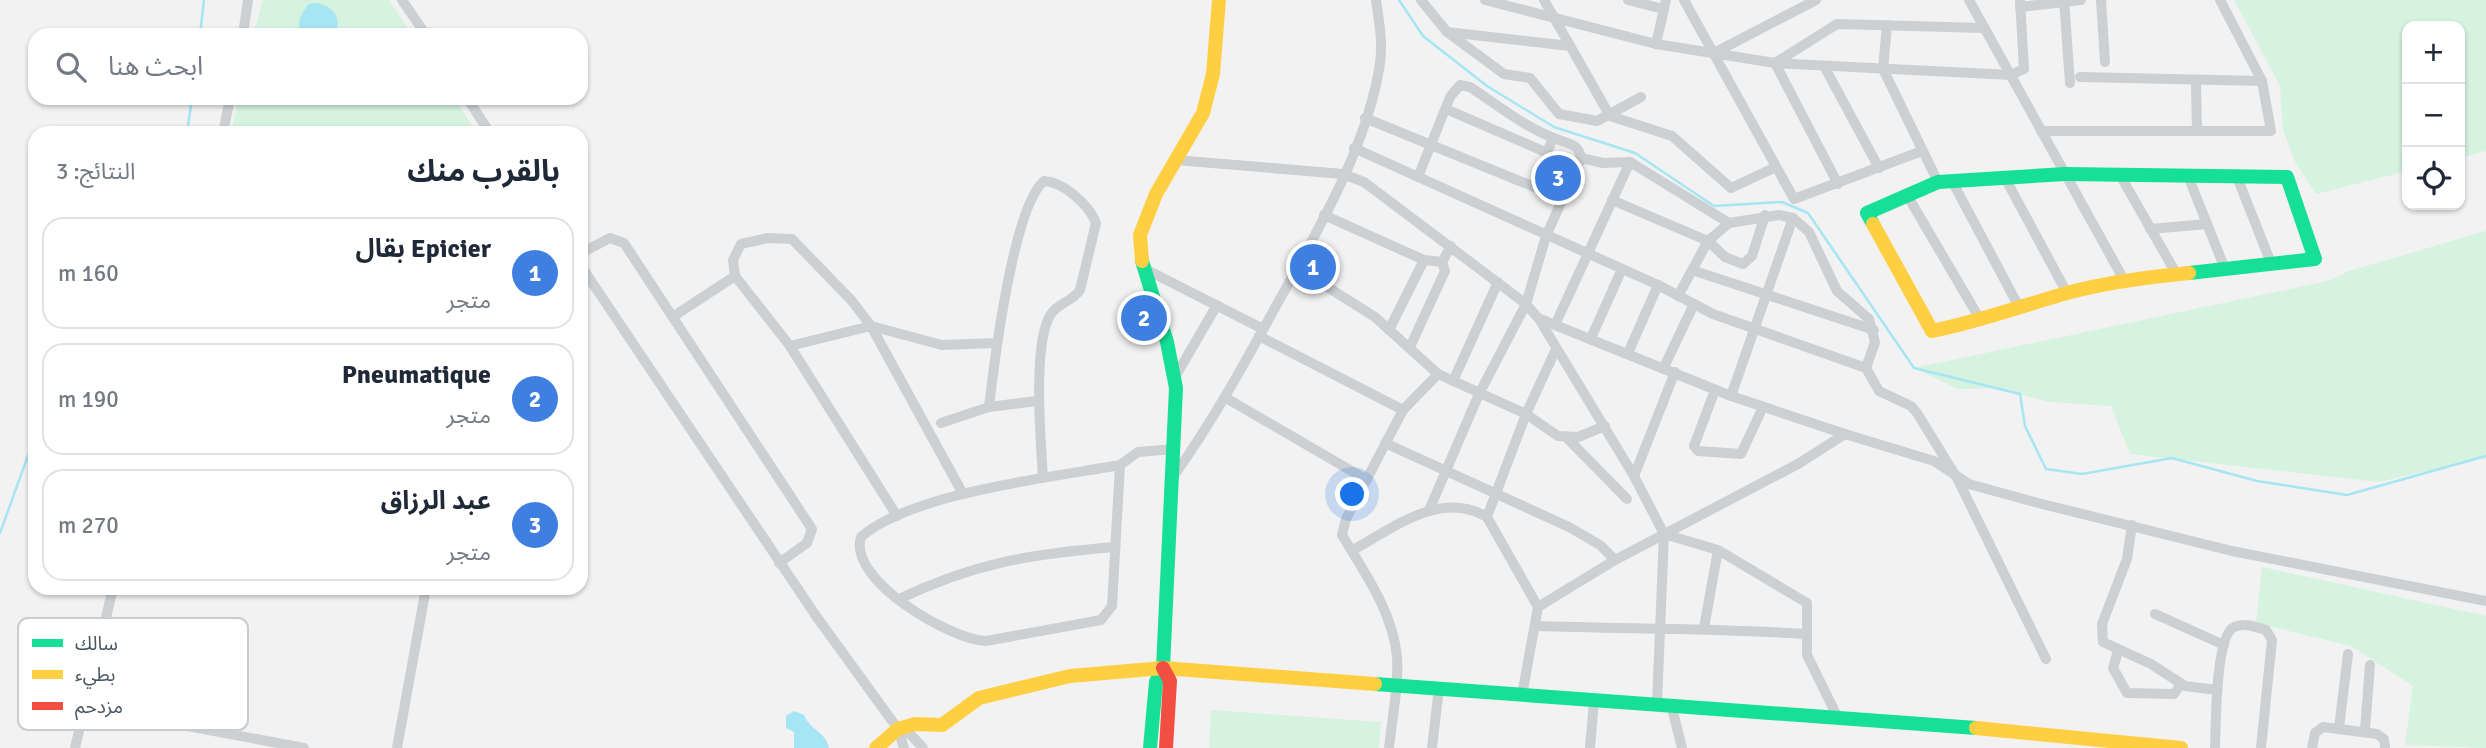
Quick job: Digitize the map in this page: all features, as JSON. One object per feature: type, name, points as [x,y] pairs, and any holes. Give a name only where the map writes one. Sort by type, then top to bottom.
[{"type":"street","points":[[244,28],[248,0]]},
{"type":"street","points":[[402,0],[420,28]]},
{"type":"street","points":[[1150,748],[1156,682],[1163,668],[1175,474],[1175,377],[1167,342],[1143,268],[1140,235],[1146,217],[1208,99],[1213,74],[1219,0]]},
{"type":"street","points":[[1175,474],[1226,398],[1297,268],[1343,174],[1365,118],[1380,62],[1382,31],[1376,0]]},
{"type":"street","points":[[1421,0],[1447,32],[1504,74],[1530,78],[1559,114],[1597,121],[1641,97]]},
{"type":"street","points":[[1486,0],[1656,44],[1775,63],[2011,75],[2024,69],[2020,3],[2081,0]]},
{"type":"street","points":[[1544,0],[1610,116],[1672,136],[1731,188],[1776,167]]},
{"type":"street","points":[[1628,0],[1664,4],[1656,44]]},
{"type":"street","points":[[1684,0],[1715,52],[1794,200],[1922,151]]},
{"type":"street","points":[[1715,52],[1816,0]]},
{"type":"street","points":[[1969,0],[2124,280]]},
{"type":"street","points":[[2105,62],[2102,3],[2113,0]]},
{"type":"street","points":[[2041,131],[2271,131],[2262,81],[2220,0]]},
{"type":"street","points":[[2064,1],[2070,83]]},
{"type":"street","points":[[1775,63],[1837,24],[1984,27]]},
{"type":"street","points":[[1886,25],[1883,69],[1922,151],[1945,182],[2019,307]]},
{"type":"street","points":[[1447,32],[1570,46]]},
{"type":"street","points":[[1775,63],[1838,184]]},
{"type":"street","points":[[1824,66],[1879,168]]},
{"type":"street","points":[[2080,77],[2196,82],[2262,81]]},
{"type":"street","points":[[2196,82],[2197,131]]},
{"type":"street","points":[[1418,177],[1446,109],[1456,89],[1464,85],[1553,138],[1574,145],[1580,150],[1581,158],[1546,236],[1526,304],[1479,394],[1430,508]]},
{"type":"street","points":[[224,126],[229,105]]},
{"type":"street","points":[[472,105],[485,126]]},
{"type":"street","points":[[1446,109],[1543,151],[1548,150],[1553,138]]},
{"type":"street","points":[[1365,118],[1537,188]]},
{"type":"street","points":[[1354,148],[1658,285],[1693,304],[1756,331],[1866,368],[1879,391],[1911,406],[1917,413],[1957,478],[2046,659]]},
{"type":"street","points":[[1581,158],[1603,163],[1630,162],[1729,223]]},
{"type":"street","points":[[1176,160],[1343,174],[1364,182],[1498,282],[1526,304],[1539,319],[1605,426],[1664,534],[1660,631],[1664,704],[1682,748]]},
{"type":"street","points":[[1555,325],[1630,162]]},
{"type":"street","points":[[2065,174],[2120,175],[2287,177],[2315,259],[2124,280],[2067,293],[1981,321],[1932,331],[1867,213],[1945,182],[2065,174]]},
{"type":"street","points":[[2120,175],[2176,275]]},
{"type":"street","points":[[2188,176],[2225,269]]},
{"type":"street","points":[[2237,177],[2271,263]]},
{"type":"street","points":[[2005,178],[2067,293]]},
{"type":"street","points":[[989,407],[996,343],[1016,252],[1033,195],[1045,181],[1051,182],[1077,199],[1096,223],[1080,290],[1076,297],[1057,307],[1046,325],[1037,401],[1043,478]]},
{"type":"street","points":[[1907,195],[1981,321]]},
{"type":"street","points":[[1612,200],[1708,241],[1725,257],[1743,264],[1752,256],[1765,215]]},
{"type":"street","points":[[1324,215],[1424,260],[1442,262]]},
{"type":"street","points":[[1678,296],[1708,241],[1729,223],[1765,215],[1793,218],[1810,232],[1837,291],[1869,319],[1875,342],[1866,368]]},
{"type":"street","points":[[1731,396],[1756,331],[1765,294],[1793,218]]},
{"type":"street","points":[[2150,229],[2207,224]]},
{"type":"street","points":[[588,249],[610,238],[624,243],[812,529],[807,543],[779,563]]},
{"type":"street","points":[[897,516],[790,346],[735,276],[733,260],[741,244],[768,238],[792,239],[852,301],[871,326],[963,494]]},
{"type":"street","points":[[1410,348],[1445,271],[1442,262],[1451,246]]},
{"type":"street","points":[[1389,330],[1424,260]]},
{"type":"street","points":[[1143,268],[1217,305],[1261,333],[1403,410]]},
{"type":"street","points":[[1297,268],[1359,306],[1438,374],[1526,414],[1558,436],[1567,438],[1605,426]]},
{"type":"street","points":[[1591,338],[1622,269]]},
{"type":"street","points":[[1692,270],[1874,330]]},
{"type":"street","points":[[674,316],[735,276]]},
{"type":"street","points":[[588,277],[779,563],[898,729],[905,748]]},
{"type":"street","points":[[1453,381],[1498,282]]},
{"type":"street","points":[[1628,353],[1658,285]]},
{"type":"street","points":[[1664,367],[1693,304]]},
{"type":"street","points":[[1175,377],[1217,305]]},
{"type":"street","points":[[1539,319],[1731,396],[1934,461],[1969,484],[2232,551],[2486,601]]},
{"type":"street","points":[[790,346],[871,326],[942,345],[996,343]]},
{"type":"street","points":[[1488,517],[1526,414],[1556,349]]},
{"type":"street","points":[[1634,476],[1675,372]]},
{"type":"street","points":[[1390,748],[1396,682],[1394,641],[1375,590],[1342,535],[1403,410],[1438,374]]},
{"type":"street","points":[[1716,390],[1694,446],[1698,451],[1741,454],[1763,407]]},
{"type":"street","points":[[1226,398],[1367,480]]},
{"type":"street","points":[[942,423],[989,407],[1037,401]]},
{"type":"street","points":[[1538,607],[1615,560],[1798,464],[1845,434]]},
{"type":"street","points":[[1567,438],[1628,499]]},
{"type":"street","points":[[1385,443],[1569,527],[1600,545],[1615,560]]},
{"type":"street","points":[[1120,466],[1112,606],[1107,617],[1101,620],[978,640],[957,634],[899,599],[874,580],[865,567],[858,545],[867,531],[897,516],[963,494],[1120,466],[1138,452],[1175,449]]},
{"type":"street","points":[[1353,550],[1430,508],[1448,507],[1480,512],[1488,517],[1538,607],[1522,695]]},
{"type":"street","points":[[2132,526],[2121,578],[2102,624],[2103,642],[2151,664],[2180,684],[2217,690]]},
{"type":"street","points":[[1664,534],[1718,550],[1807,603],[1807,655],[1838,718]]},
{"type":"street","points":[[899,599],[986,565],[1048,553],[1114,547]]},
{"type":"street","points":[[1704,628],[1718,550]]},
{"type":"street","points":[[106,618],[111,595]]},
{"type":"street","points":[[397,748],[425,595]]},
{"type":"street","points":[[2155,614],[2224,645]]},
{"type":"street","points":[[2215,748],[2217,690],[2224,645],[2228,631],[2239,625],[2266,630],[2271,635],[2261,748]]},
{"type":"street","points":[[1535,626],[1660,631],[1704,628],[1807,634]]},
{"type":"street","points":[[2118,651],[2113,668],[2127,693],[2174,694],[2180,684]]},
{"type":"street","points":[[2339,728],[2348,654]]},
{"type":"street","points":[[2365,730],[2370,665]]},
{"type":"street","points":[[1163,668],[1170,681],[1166,748]]},
{"type":"street","points":[[876,748],[898,729],[915,724],[942,725],[979,698],[1022,685],[1080,674],[1163,668],[1396,682],[1594,701],[2009,730],[2180,748]]},
{"type":"street","points":[[1432,748],[1439,688]]},
{"type":"street","points":[[1590,748],[1594,701]]},
{"type":"street","points":[[2312,748],[2318,729],[2339,728],[2365,730],[2381,737],[2385,748]]},
{"type":"street","points":[[898,729],[911,735],[923,748]]},
{"type":"street","points":[[75,748],[80,730]]},
{"type":"street","points":[[208,730],[304,748]]},
{"type":"green space","points":[[263,0],[389,0],[407,28],[255,28]]},
{"type":"green space","points":[[2234,0],[2486,0],[2486,151],[2465,157],[2465,21],[2402,21],[2402,172],[2316,194],[2294,160],[2283,129],[2280,86]]},
{"type":"green space","points":[[237,105],[459,105],[472,126],[233,126]]},
{"type":"green space","points":[[2486,231],[2486,458],[2378,482],[2130,454],[2111,406],[2050,402],[1995,388],[1958,389],[1914,368],[2328,281],[2349,271]]},
{"type":"green space","points":[[2262,567],[2486,616],[2486,748],[2405,745],[2413,686],[2351,646],[2256,623]]},
{"type":"green space","points":[[1211,710],[1381,722],[1379,748],[1209,748]]},
{"type":"water","points":[[309,4],[320,4],[331,9],[337,18],[336,28],[300,28],[300,19]]},
{"type":"water","points":[[794,711],[804,715],[825,738],[829,748],[794,748],[794,732],[786,728],[786,716]]},
{"type":"waterway","points":[[201,28],[204,0]]},
{"type":"waterway","points":[[1399,0],[1423,36],[1487,86],[1554,127],[1635,153],[1714,206],[1782,202],[1808,213],[1914,368],[2020,394],[2025,426],[2046,469],[2082,474],[2172,458],[2257,481],[2347,495],[2486,456]]},
{"type":"waterway","points":[[188,126],[191,105]]},
{"type":"waterway","points":[[0,533],[28,455]]},
{"type":"traffic: fast","points":[[2065,174],[2287,177],[2315,259],[2189,273]]},
{"type":"traffic: fast","points":[[1873,224],[1867,213],[1938,182],[2065,174]]},
{"type":"traffic: fast","points":[[1142,261],[1167,342],[1176,388],[1163,668],[1156,682],[1150,748]]},
{"type":"traffic: fast","points":[[1375,684],[1976,728]]},
{"type":"traffic: slow","points":[[1142,261],[1140,235],[1156,194],[1203,113],[1213,74],[1219,0]]},
{"type":"traffic: slow","points":[[1873,224],[1932,331],[2082,289],[2189,273]]},
{"type":"traffic: slow","points":[[876,748],[898,729],[915,724],[942,725],[979,698],[1070,676],[1163,668],[1375,684]]},
{"type":"traffic: slow","points":[[1976,728],[2181,748]]},
{"type":"traffic: jam","points":[[1163,668],[1170,681],[1166,748]]},
{"type":"place","name":"عبد الرزاق","points":[[1558,178]]},
{"type":"place","name":"Epicier بقال","points":[[1313,267]]},
{"type":"place","name":"Pneumatique","points":[[1144,318]]}]
